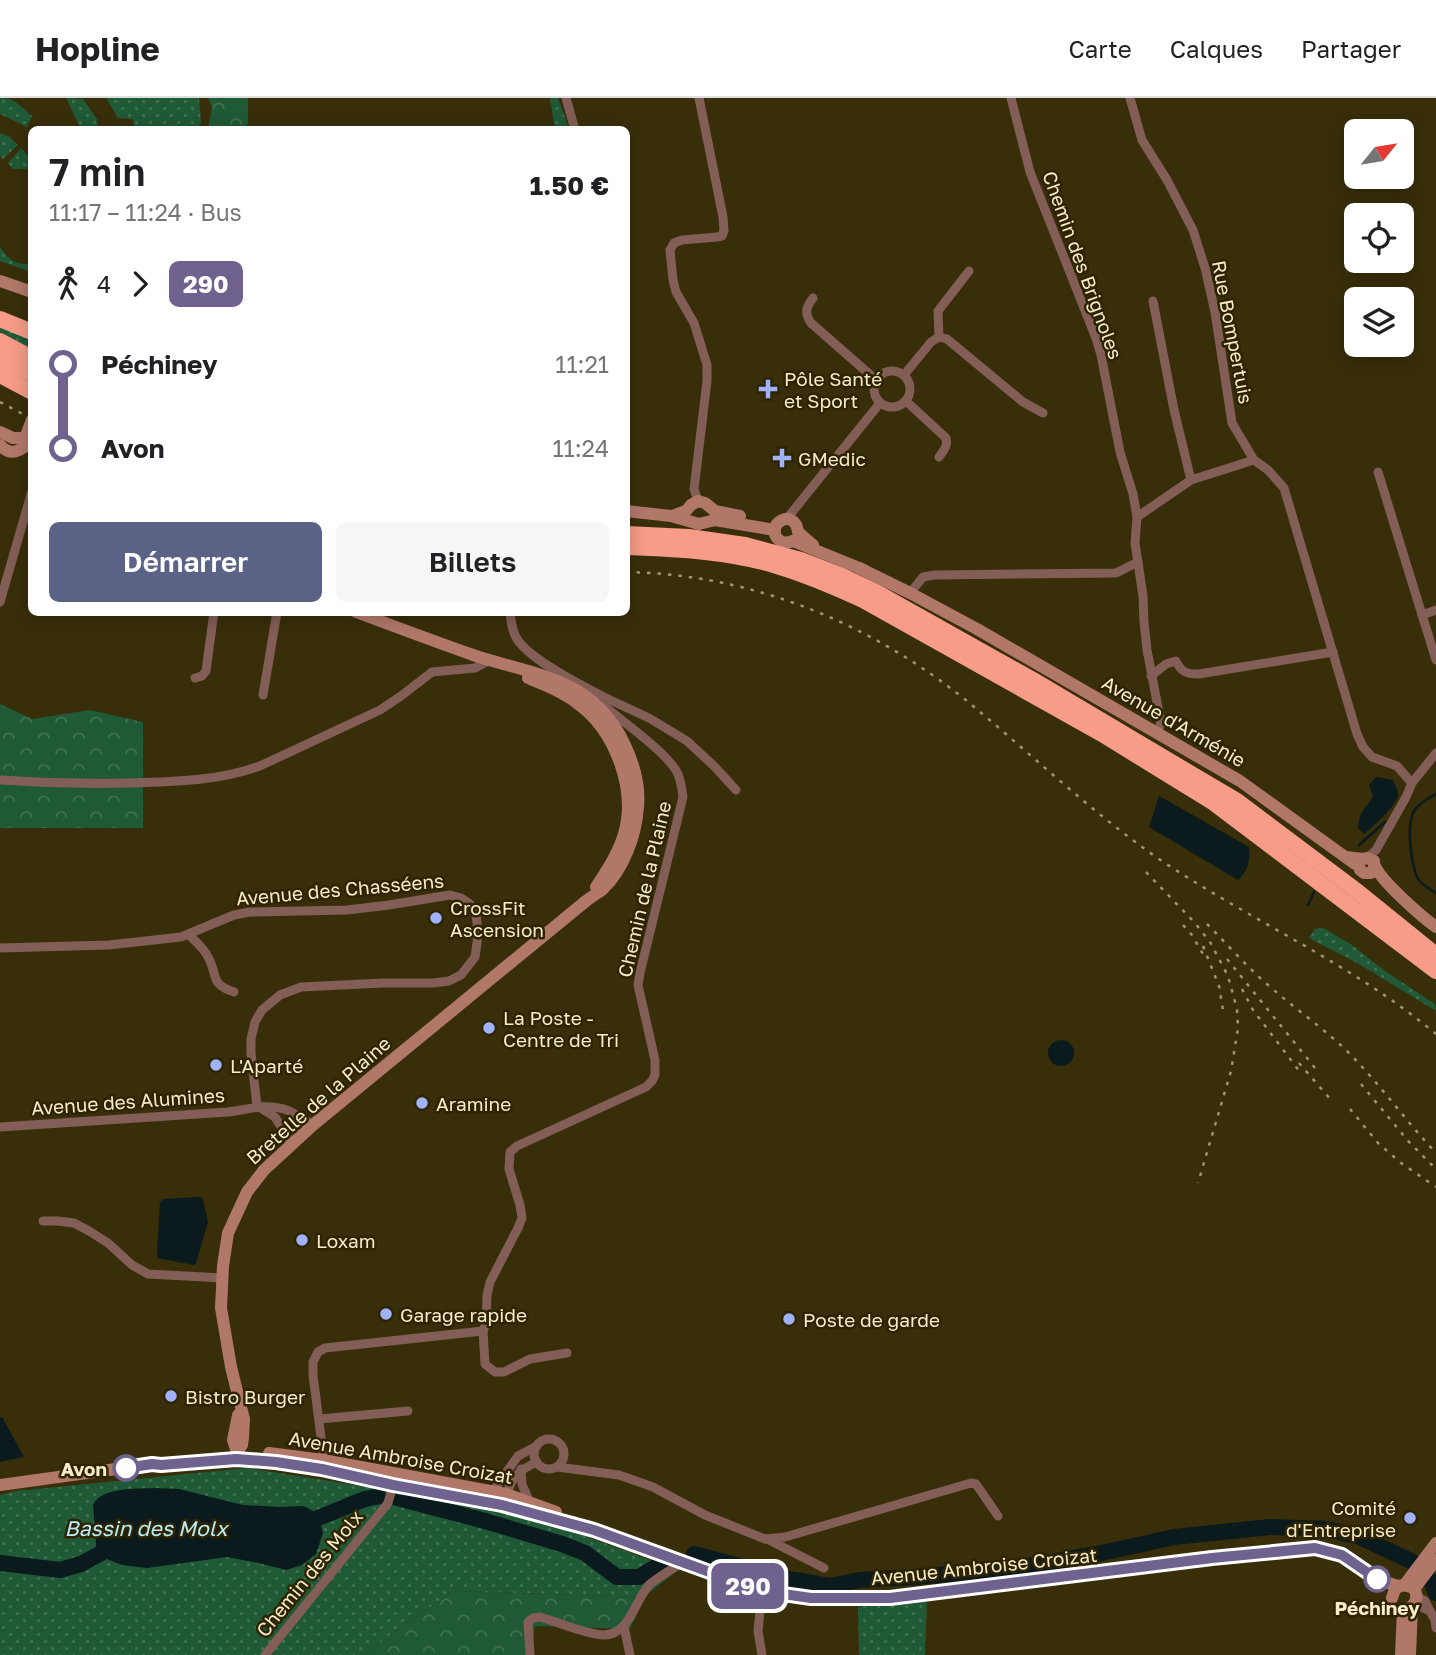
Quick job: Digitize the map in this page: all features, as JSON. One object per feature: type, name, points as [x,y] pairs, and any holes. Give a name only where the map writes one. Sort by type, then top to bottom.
[{"type":"highway","points":[[0,319],[28,330]]},
{"type":"highway","points":[[0,341],[28,356]]},
{"type":"highway","points":[[0,358],[28,372]]},
{"type":"highway","points":[[0,375],[28,390]]},
{"type":"highway","points":[[630,534],[688,537],[745,545],[801,560],[876,592],[1055,692],[1237,801],[1436,954]]},
{"type":"highway","points":[[630,547],[695,551],[765,563],[822,581],[863,600],[1192,789],[1259,836],[1436,971]]},
{"type":"highway","points":[[1384,912],[1436,947]]},
{"type":"highway","points":[[1397,943],[1436,979]]},
{"type":"main road","points":[[0,281],[28,291]]},
{"type":"main road","points":[[0,432],[13,438],[28,436]]},
{"type":"main road","points":[[0,445],[7,451],[19,451],[28,438]]},
{"type":"main road","points":[[698,505],[710,515],[707,521]]},
{"type":"main road","points":[[693,522],[689,516],[698,505]]},
{"type":"main road","points":[[671,516],[698,505],[776,527]]},
{"type":"main road","points":[[630,511],[671,516],[702,524],[707,521],[721,521],[776,527]]},
{"type":"main road","points":[[783,520],[791,520],[796,524],[796,537],[790,542],[782,542],[776,537],[776,527],[783,520]]},
{"type":"main road","name":"Avenue d'Arménie","points":[[796,537],[833,558],[912,590],[945,607],[977,629],[1240,781],[1355,864],[1371,864],[1436,927]]},
{"type":"main road","name":"Bretelle de la Plaine","points":[[237,1455],[242,1445],[244,1419],[221,1308],[228,1233],[247,1192],[264,1170],[313,1125],[603,889],[624,858],[637,816],[639,799],[631,759],[621,737],[601,707],[556,680],[490,660],[367,616]]},
{"type":"main road","name":"Avenue Ambroise Croizat","points":[[0,1485],[152,1464],[160,1460],[200,1453],[289,1455],[392,1488],[529,1502],[563,1514],[594,1530]]},
{"type":"main road","name":"Avenue Ambroise Croizat","points":[[504,1500],[762,1591],[811,1598],[890,1598],[1212,1558],[1315,1548],[1342,1555],[1407,1597]]},
{"type":"main road","points":[[1401,1655],[1407,1597],[1436,1543]]},
{"type":"main road","points":[[1410,1655],[1407,1597],[1436,1560]]},
{"type":"street","points":[[566,98],[574,126]]},
{"type":"street","points":[[698,505],[694,489],[707,366],[694,323],[676,292],[670,250],[674,243],[682,240],[718,237],[722,236],[724,231],[699,98]]},
{"type":"street","name":"Chemin des Brignoles","points":[[1011,98],[1030,172],[1098,347],[1120,452],[1133,494],[1137,517],[1135,543],[1147,650],[1161,723],[1157,733]]},
{"type":"street","name":"Rue Bompertuis","points":[[1130,98],[1142,140],[1193,230],[1215,312],[1232,423],[1254,460],[1268,470],[1284,488],[1357,734],[1372,757],[1397,766],[1412,783]]},
{"type":"street","points":[[939,337],[938,311],[969,271]]},
{"type":"street","points":[[813,298],[806,312],[811,323],[876,380]]},
{"type":"street","points":[[1153,301],[1191,480]]},
{"type":"street","points":[[904,375],[931,342],[939,337]]},
{"type":"street","points":[[939,337],[947,340],[1023,402],[1043,413]]},
{"type":"street","points":[[888,371],[904,375],[910,384],[906,401],[896,407],[880,403],[874,392],[876,380],[888,371]]},
{"type":"street","points":[[906,401],[946,438],[947,443],[939,457]]},
{"type":"street","points":[[789,516],[880,403]]},
{"type":"street","points":[[1137,517],[1191,480],[1254,460]]},
{"type":"street","points":[[1378,472],[1436,660]]},
{"type":"street","points":[[0,602],[28,505]]},
{"type":"street","points":[[912,590],[923,577],[935,575],[1116,573],[1138,562]]},
{"type":"street","points":[[1422,615],[1436,610]]},
{"type":"street","points":[[195,678],[206,671],[213,616]]},
{"type":"street","points":[[263,695],[276,616]]},
{"type":"street","points":[[510,616],[512,629],[523,646],[601,707],[649,718],[687,741],[736,790]]},
{"type":"street","points":[[1152,676],[1166,664],[1176,661],[1180,670],[1187,674],[1199,674],[1333,652]]},
{"type":"street","points":[[0,780],[85,784],[138,783],[201,779],[233,773],[262,765],[380,710],[432,672],[475,668],[490,660]]},
{"type":"street","name":"Chemin de la Plaine","points":[[483,1331],[490,1282],[522,1218],[509,1169],[510,1152],[517,1146],[646,1087],[655,1075],[655,1060],[638,985],[639,973],[682,797],[681,785],[677,772],[666,757],[601,707]]},
{"type":"street","points":[[1371,864],[1412,783],[1436,753]]},
{"type":"street","name":"Avenue des Chasséens","points":[[0,948],[71,947],[181,937],[234,915],[250,912],[347,910],[450,895],[470,904],[476,915],[478,931],[475,957],[461,975],[433,984],[383,983],[301,987],[280,995],[262,1010],[255,1022],[251,1040],[257,1106]]},
{"type":"street","points":[[189,934],[208,956],[218,983],[234,992]]},
{"type":"street","points":[[257,1106],[275,1117],[292,1144]]},
{"type":"street","name":"Avenue des Alumines","points":[[0,1127],[228,1112],[257,1106],[284,1109],[313,1125]]},
{"type":"street","points":[[43,1221],[74,1223],[108,1243],[132,1265],[148,1274],[223,1278]]},
{"type":"street","points":[[323,1465],[313,1362],[318,1352],[325,1348],[483,1331],[485,1364],[495,1373],[504,1372],[530,1359],[568,1353]]},
{"type":"street","points":[[319,1419],[408,1411]]},
{"type":"street","points":[[489,1497],[518,1456],[549,1439],[557,1441],[564,1448],[564,1457],[557,1467]]},
{"type":"street","points":[[537,1446],[534,1454],[540,1466],[619,1475],[653,1487],[705,1515],[765,1539],[824,1569]]},
{"type":"street","points":[[504,1500],[513,1478],[521,1469],[537,1462]]},
{"type":"street","points":[[521,1469],[522,1484],[529,1502]]},
{"type":"street","points":[[765,1539],[785,1536],[971,1483],[975,1484],[998,1516]]},
{"type":"street","name":"Chemin des Molx","points":[[265,1655],[388,1503],[392,1488]]},
{"type":"street","points":[[530,1655],[527,1628],[528,1622],[533,1618],[540,1617],[605,1635],[617,1632],[624,1626],[640,1595],[652,1583],[683,1562]]},
{"type":"street","points":[[762,1591],[758,1631],[762,1655]]},
{"type":"street","points":[[1407,1597],[1430,1611],[1436,1628]]},
{"type":"street","points":[[624,1626],[630,1655]]},
{"type":"green space","points":[[0,98],[14,101],[32,116],[27,127],[0,114]]},
{"type":"green space","points":[[66,98],[83,99],[97,119],[98,126],[80,126]]},
{"type":"green space","points":[[106,98],[199,98],[200,126],[134,126],[133,119],[118,118]]},
{"type":"green space","points":[[208,98],[248,98],[247,126],[209,126],[212,107]]},
{"type":"green space","points":[[550,98],[558,98],[568,126],[555,126]]},
{"type":"green space","points":[[0,133],[18,145],[3,159],[0,156]]},
{"type":"green space","points":[[21,148],[28,156],[28,169],[13,169],[8,163]]},
{"type":"green space","points":[[0,246],[12,260],[28,264],[28,271],[0,261]]},
{"type":"green space","points":[[0,325],[28,337],[28,347],[0,332]]},
{"type":"green space","points":[[0,704],[32,719],[90,710],[143,722],[143,828],[0,828]]},
{"type":"green space","points":[[1323,928],[1352,945],[1435,1004],[1436,1011],[1359,964],[1309,938],[1315,929]]},
{"type":"green space","points":[[247,1468],[405,1493],[546,1522],[678,1570],[644,1597],[453,1591],[362,1655],[0,1655],[0,1495],[16,1491]]},
{"type":"green space","points":[[453,1591],[644,1597],[630,1629],[535,1626],[532,1655],[362,1655]]},
{"type":"green space","points":[[927,1599],[925,1655],[859,1655],[858,1607]]},
{"type":"water","points":[[1376,777],[1393,780],[1398,796],[1388,812],[1364,834],[1358,828],[1359,821],[1373,796],[1369,785]]},
{"type":"water","points":[[1159,796],[1249,847],[1248,865],[1238,880],[1149,827]]},
{"type":"water","points":[[1061,1040],[1070,1044],[1074,1053],[1070,1062],[1061,1066],[1052,1062],[1048,1053],[1052,1044]]},
{"type":"water","points":[[163,1199],[203,1199],[208,1222],[196,1263],[194,1265],[158,1258],[160,1202]]},
{"type":"water","points":[[2,1417],[24,1457],[0,1462]]},
{"type":"water","name":"Bassin des Molx","points":[[179,1489],[243,1505],[304,1506],[318,1514],[323,1533],[316,1554],[302,1565],[286,1570],[227,1557],[147,1568],[122,1565],[97,1555],[93,1505],[97,1499],[120,1490]]},
{"type":"waterway","points":[[1436,794],[1414,811],[1410,825],[1415,873],[1424,885],[1436,893]]},
{"type":"waterway","points":[[1359,845],[1385,822]]},
{"type":"waterway","points":[[1308,905],[1314,892]]},
{"type":"waterway","points":[[301,1525],[365,1499],[386,1495],[562,1544],[585,1553],[617,1577],[639,1577],[662,1563]]},
{"type":"waterway","points":[[694,1554],[789,1579],[829,1586],[860,1580],[1017,1568],[1174,1537],[1270,1527],[1326,1529],[1360,1537],[1413,1562]]},
{"type":"waterway","points":[[0,1563],[60,1570],[81,1564],[114,1546]]},
{"type":"waterway","points":[[1431,1581],[1436,1593]]},
{"type":"railway","points":[[0,402],[28,417]]},
{"type":"railway","points":[[630,572],[719,582],[764,593],[850,626],[891,648],[967,701],[1085,802],[1159,859],[1370,985],[1436,1034]]},
{"type":"railway","points":[[1146,872],[1210,942],[1228,976],[1237,1009],[1238,1028],[1231,1071],[1198,1183]]},
{"type":"railway","points":[[1207,924],[1260,978],[1347,1051],[1436,1153]]},
{"type":"railway","points":[[1183,925],[1204,956]]},
{"type":"railway","points":[[1203,946],[1219,986],[1224,1016]]},
{"type":"railway","points":[[1227,959],[1315,1068]]},
{"type":"railway","points":[[1242,989],[1253,1010],[1300,1072]]},
{"type":"railway","points":[[1299,1063],[1331,1100]]},
{"type":"railway","points":[[1361,1084],[1409,1142],[1436,1169]]},
{"type":"railway","points":[[1350,1109],[1378,1143],[1436,1187]]},
{"type":"bus line","name":"290","points":[[126,1468],[236,1459],[322,1469],[529,1512],[594,1530],[762,1591],[811,1598],[890,1598],[1212,1558],[1315,1548],[1342,1555],[1377,1579]]},
{"type":"place","name":"Pôle Santé et Sport","points":[[768,389]]},
{"type":"place","name":"GMedic","points":[[782,458]]},
{"type":"place","name":"CrossFit Ascension","points":[[436,918]]},
{"type":"place","name":"La Poste - Centre de Tri","points":[[489,1028]]},
{"type":"place","name":"L'Aparté","points":[[216,1065]]},
{"type":"place","name":"Aramine","points":[[422,1103]]},
{"type":"place","name":"Loxam","points":[[302,1240]]},
{"type":"place","name":"Garage rapide","points":[[386,1314]]},
{"type":"place","name":"Poste de garde","points":[[789,1319]]},
{"type":"place","name":"Bistro Burger","points":[[171,1396]]},
{"type":"place","name":"Avon","points":[[126,1468]]},
{"type":"place","name":"Comité d'Entreprise","points":[[1410,1518]]},
{"type":"place","name":"Péchiney","points":[[1377,1579]]}]
